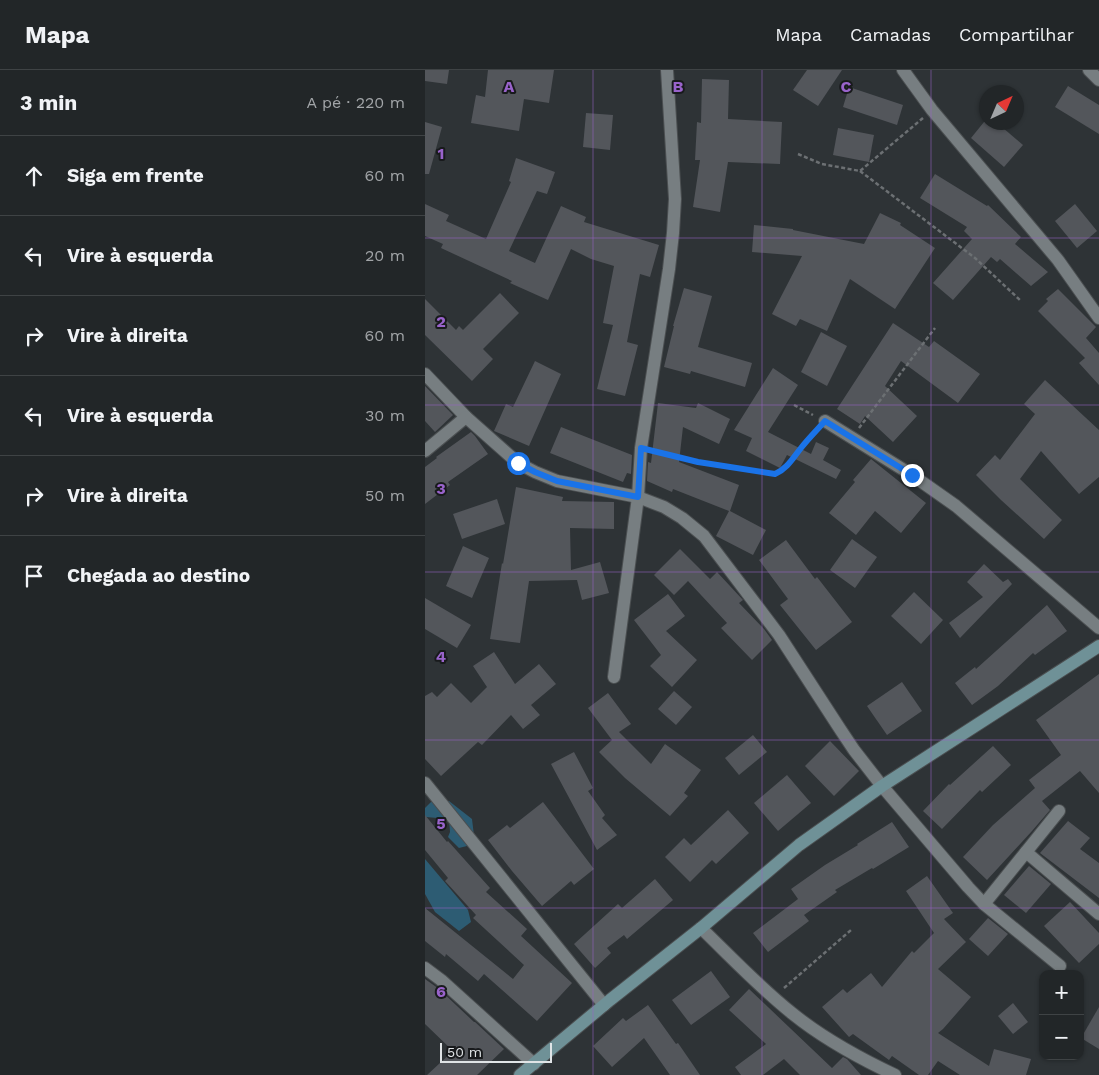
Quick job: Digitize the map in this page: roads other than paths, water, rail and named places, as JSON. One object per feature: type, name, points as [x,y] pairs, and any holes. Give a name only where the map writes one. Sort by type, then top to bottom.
[{"type":"street","points":[[614,677],[638,497],[641,448],[673,233],[675,198],[667,70]]},
{"type":"street","points":[[903,70],[932,110],[1058,260],[1099,318]]},
{"type":"street","points":[[1089,70],[1099,80]]},
{"type":"street","points":[[425,374],[466,417],[518,463],[557,481],[638,497],[664,507],[704,536],[779,635],[844,736],[882,786],[968,888],[984,904],[1060,966]]},
{"type":"street","points":[[425,451],[466,417]]},
{"type":"street","points":[[825,421],[912,475],[956,506],[1099,628]]},
{"type":"street","points":[[520,1075],[701,928],[799,845],[882,786],[1099,646]]},
{"type":"street","points":[[425,783],[604,1006]]},
{"type":"street","points":[[984,904],[1059,811]]},
{"type":"street","points":[[1026,852],[1099,914]]},
{"type":"street","points":[[701,928],[773,998],[795,1015],[825,1037],[895,1075]]},
{"type":"street","points":[[425,968],[441,980],[534,1064]]}]
